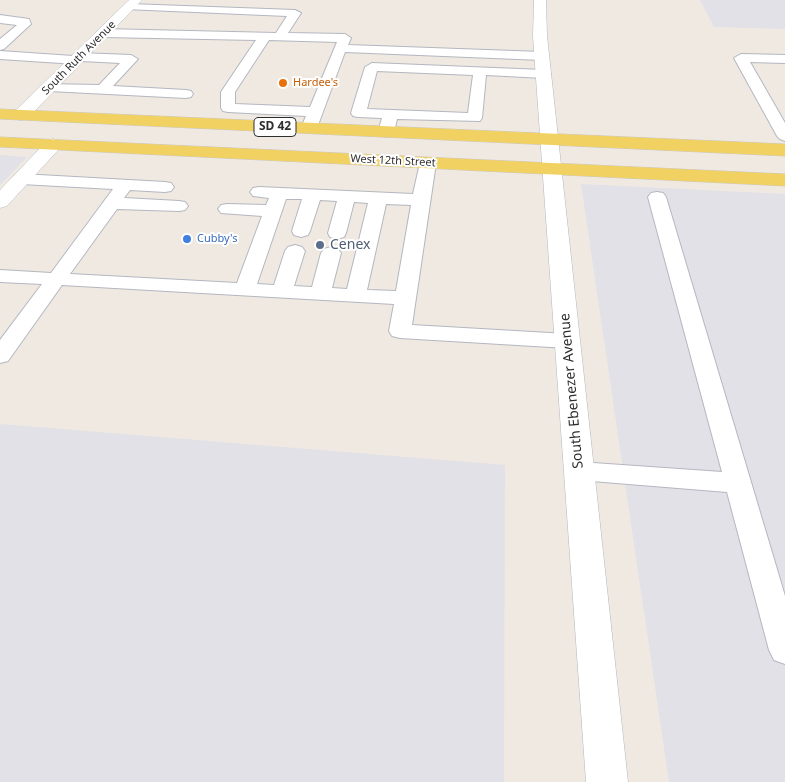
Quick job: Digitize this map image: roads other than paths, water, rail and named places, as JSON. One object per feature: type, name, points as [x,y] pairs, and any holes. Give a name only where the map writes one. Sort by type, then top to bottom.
[{"type":"main road","name":"SD 42","points":[[0,114],[218,124],[312,120],[386,132],[785,150]]},
{"type":"main road","name":"West 12th Street","points":[[0,142],[785,180]]},
{"type":"street","name":"South Ebenezer Avenue","points":[[540,0],[542,56],[607,782]]},
{"type":"street","name":"South Ruth Avenue","points":[[21,115],[133,4]]},
{"type":"street","points":[[0,202],[53,145]]},
{"type":"lane","points":[[133,4],[294,13],[280,36]]},
{"type":"lane","points":[[0,19],[25,22],[25,24],[0,46]]},
{"type":"lane","points":[[103,34],[345,38],[312,120],[228,108]]},
{"type":"lane","points":[[218,124],[228,108],[228,92],[266,36]]},
{"type":"lane","points":[[340,48],[542,56]]},
{"type":"lane","points":[[0,55],[131,60],[102,90]]},
{"type":"lane","points":[[785,59],[741,58],[785,136]]},
{"type":"lane","points":[[480,71],[475,118],[358,113],[372,67],[480,71],[544,74]]},
{"type":"lane","points":[[49,88],[186,94]]},
{"type":"lane","points":[[386,132],[391,114]]},
{"type":"lane","points":[[428,163],[400,331],[568,341]]},
{"type":"lane","points":[[21,179],[165,187]]},
{"type":"lane","points":[[0,356],[125,185]]},
{"type":"lane","points":[[260,192],[421,200]]},
{"type":"lane","points":[[244,289],[279,193]]},
{"type":"lane","points":[[301,231],[313,194]]},
{"type":"lane","points":[[337,232],[346,196]]},
{"type":"lane","points":[[657,197],[785,650]]},
{"type":"lane","points":[[356,295],[378,198]]},
{"type":"lane","points":[[111,203],[179,206]]},
{"type":"lane","points":[[227,209],[272,211]]},
{"type":"lane","points":[[282,291],[295,251]]},
{"type":"lane","points":[[320,294],[331,253]]},
{"type":"lane","points":[[0,276],[405,298]]},
{"type":"lane","points":[[579,470],[738,483]]},
{"type":"place","name":"Hardee's","points":[[283,83]]},
{"type":"place","name":"Cubby's","points":[[187,239]]},
{"type":"place","name":"Cenex","points":[[320,245]]}]
